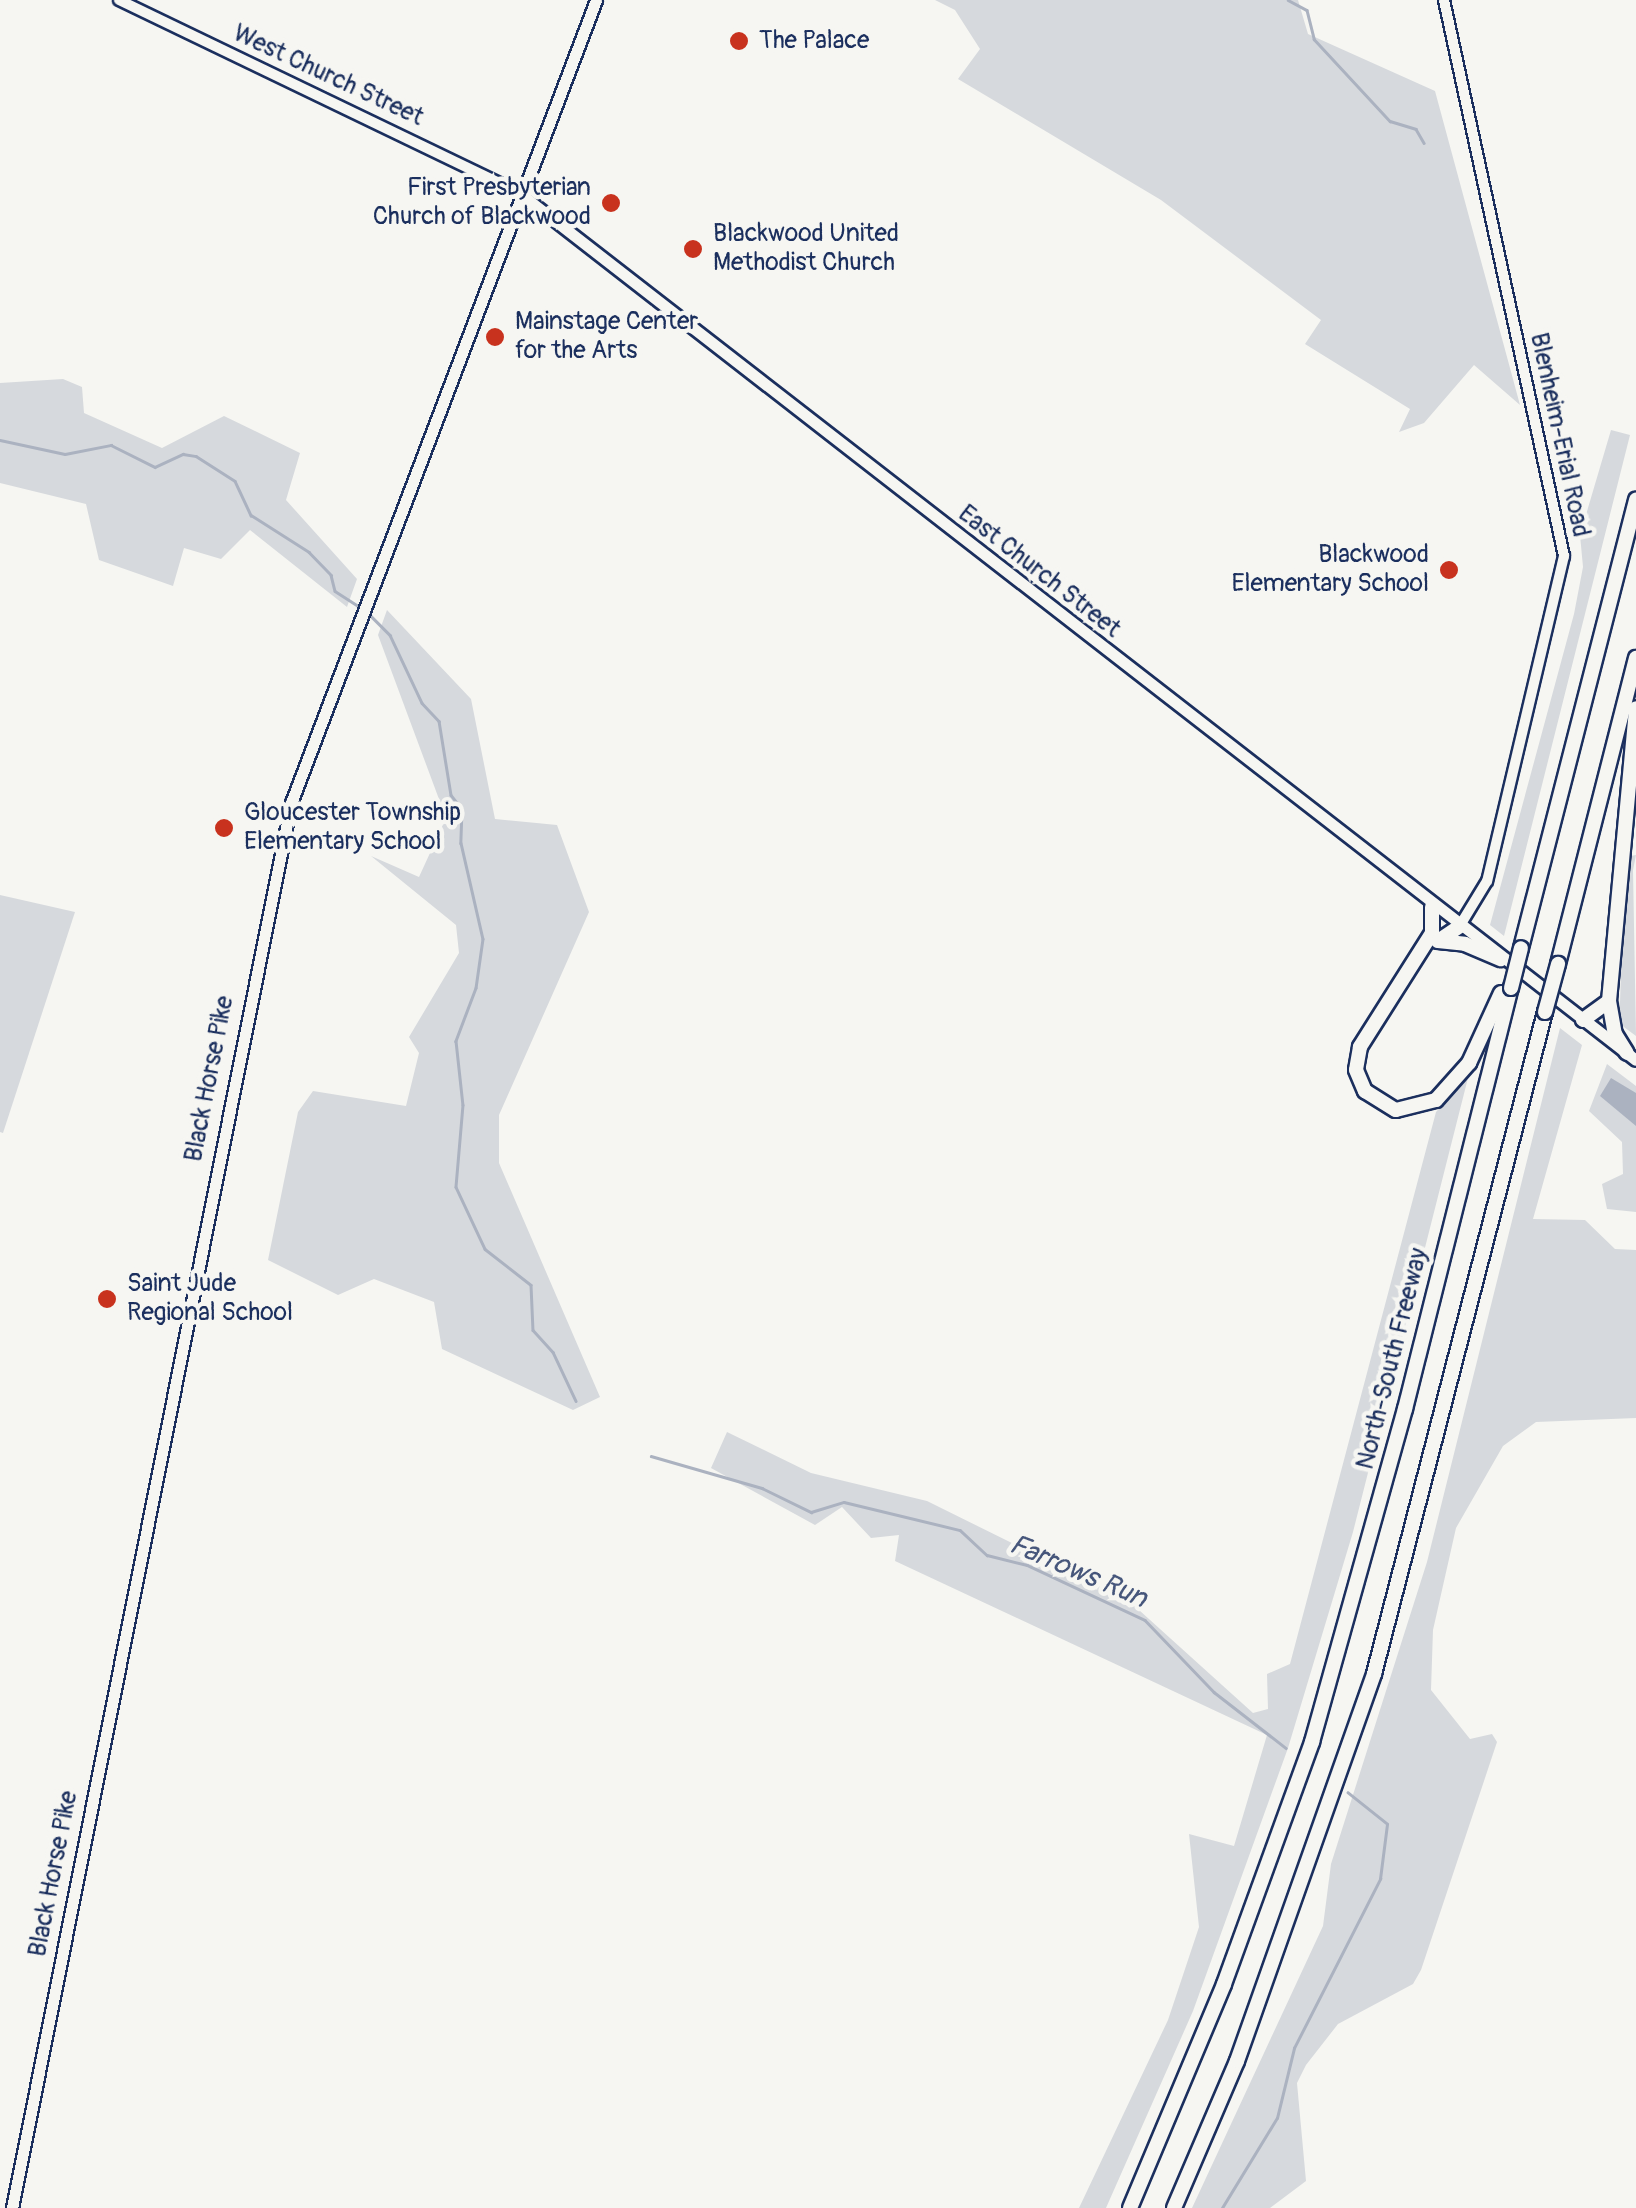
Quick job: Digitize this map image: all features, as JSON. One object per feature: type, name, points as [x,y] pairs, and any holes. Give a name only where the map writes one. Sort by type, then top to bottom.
[{"type":"highway","name":"North-South Freeway","points":[[1130,2208],[1224,1984],[1312,1742],[1400,1428],[1517,947],[1527,927],[1636,500]]},
{"type":"highway","points":[[1174,2208],[1237,2061],[1374,1674],[1636,658]]},
{"type":"highway","points":[[1633,1057],[1614,1034],[1609,1000],[1636,708]]},
{"type":"highway","points":[[1432,907],[1436,924],[1357,1061],[1365,1091],[1396,1110],[1423,1106],[1448,1091],[1478,1049],[1508,985]]},
{"type":"highway","points":[[1420,952],[1459,927]]},
{"type":"highway","points":[[1438,941],[1465,944],[1501,959]]},
{"type":"highway","points":[[1583,1020],[1609,1000]]},
{"type":"main road","name":"West Church Street","points":[[120,0],[518,192]]},
{"type":"main road","name":"Black Horse Pike","points":[[12,2208],[281,842],[518,192],[596,0]]},
{"type":"main road","name":"Blenheim-Erial Road","points":[[1444,0],[1564,556],[1487,881],[1459,927]]},
{"type":"main road","name":"East Church Street","points":[[518,192],[1432,907],[1633,1057]]},
{"type":"shaded area","points":[[935,0],[1298,0],[1308,34],[1435,91],[1520,405],[1474,365],[1424,423],[1399,432],[1410,409],[1305,344],[1321,320],[1161,200],[958,79],[980,49],[955,10]]},
{"type":"shaded area","points":[[63,379],[82,387],[84,413],[162,448],[224,416],[300,453],[286,500],[357,579],[347,607],[250,530],[221,559],[184,548],[173,586],[99,560],[86,504],[0,483],[0,383]]},
{"type":"shaded area","points":[[1611,430],[1630,435],[1504,936],[1490,925],[1574,614],[1583,567],[1580,535]]},
{"type":"shaded area","points":[[387,610],[471,699],[495,819],[557,825],[589,912],[499,1115],[499,1163],[600,1397],[573,1410],[442,1349],[434,1302],[374,1279],[338,1295],[268,1260],[298,1112],[313,1091],[406,1106],[419,1053],[409,1037],[459,953],[456,925],[371,856],[419,877],[446,818],[378,635]]},
{"type":"shaded area","points":[[1636,855],[1636,1036],[1612,1018],[1620,1002],[1625,857]]},
{"type":"shaded area","points":[[0,895],[75,912],[3,1133],[0,1132]]},
{"type":"shaded area","points":[[1560,1028],[1582,1045],[1533,1219],[1585,1220],[1615,1249],[1636,1250],[1636,1418],[1536,1422],[1503,1446],[1456,1528],[1433,1630],[1431,1690],[1470,1739],[1492,1734],[1497,1742],[1421,1970],[1413,1984],[1338,2024],[1306,2065],[1297,2083],[1306,2181],[1270,2208],[1192,2208],[1323,1926],[1331,1864],[1427,1562]]},
{"type":"shaded area","points":[[1607,1064],[1636,1086],[1636,1212],[1607,1209],[1602,1184],[1623,1174],[1622,1142],[1589,1111]]},
{"type":"shaded area","points":[[1469,1074],[1353,1532],[1288,1748],[1193,2011],[1106,2208],[1079,2208],[1168,2020],[1199,1927],[1189,1834],[1234,1846],[1267,1735],[895,1561],[899,1535],[871,1538],[842,1507],[815,1525],[711,1468],[727,1432],[811,1473],[927,1501],[1129,1601],[1253,1713],[1268,1709],[1267,1674],[1290,1664],[1436,1112]]},
{"type":"shaded area","points":[[1611,1078],[1636,1093],[1636,1126],[1600,1096]]},
{"type":"waterway","points":[[1288,0],[1307,10],[1314,39],[1390,121],[1416,129],[1424,143]]},
{"type":"waterway","name":"Farrows Run","points":[[0,440],[65,454],[111,445],[155,467],[183,454],[196,456],[235,481],[251,515],[309,552],[331,575],[335,591],[361,608]]},
{"type":"waterway","name":"Farrows Run","points":[[367,612],[390,635],[422,703],[439,721],[451,795],[462,809],[461,843],[483,939],[476,988],[456,1041],[463,1105],[456,1187],[485,1249],[531,1285],[533,1330],[553,1352],[576,1401]]},
{"type":"waterway","name":"Farrows Run","points":[[651,1456],[762,1488],[811,1512],[844,1502],[960,1530],[987,1555],[1027,1565],[1145,1620],[1214,1692],[1286,1748]]},
{"type":"waterway","name":"Farrows Run","points":[[1222,2208],[1277,2118],[1294,2048],[1380,1879],[1387,1824],[1348,1793]]},
{"type":"place","name":"The Palace","points":[[739,41]]},
{"type":"place","name":"First Presbyterian Church of Blackwood","points":[[611,203]]},
{"type":"place","name":"Blackwood United Methodist Church","points":[[693,249]]},
{"type":"place","name":"Mainstage Center for the Arts","points":[[495,337]]},
{"type":"place","name":"Blackwood Elementary School","points":[[1449,570]]},
{"type":"place","name":"Gloucester Township Elementary School","points":[[224,828]]},
{"type":"place","name":"Saint Jude Regional School","points":[[107,1299]]}]
